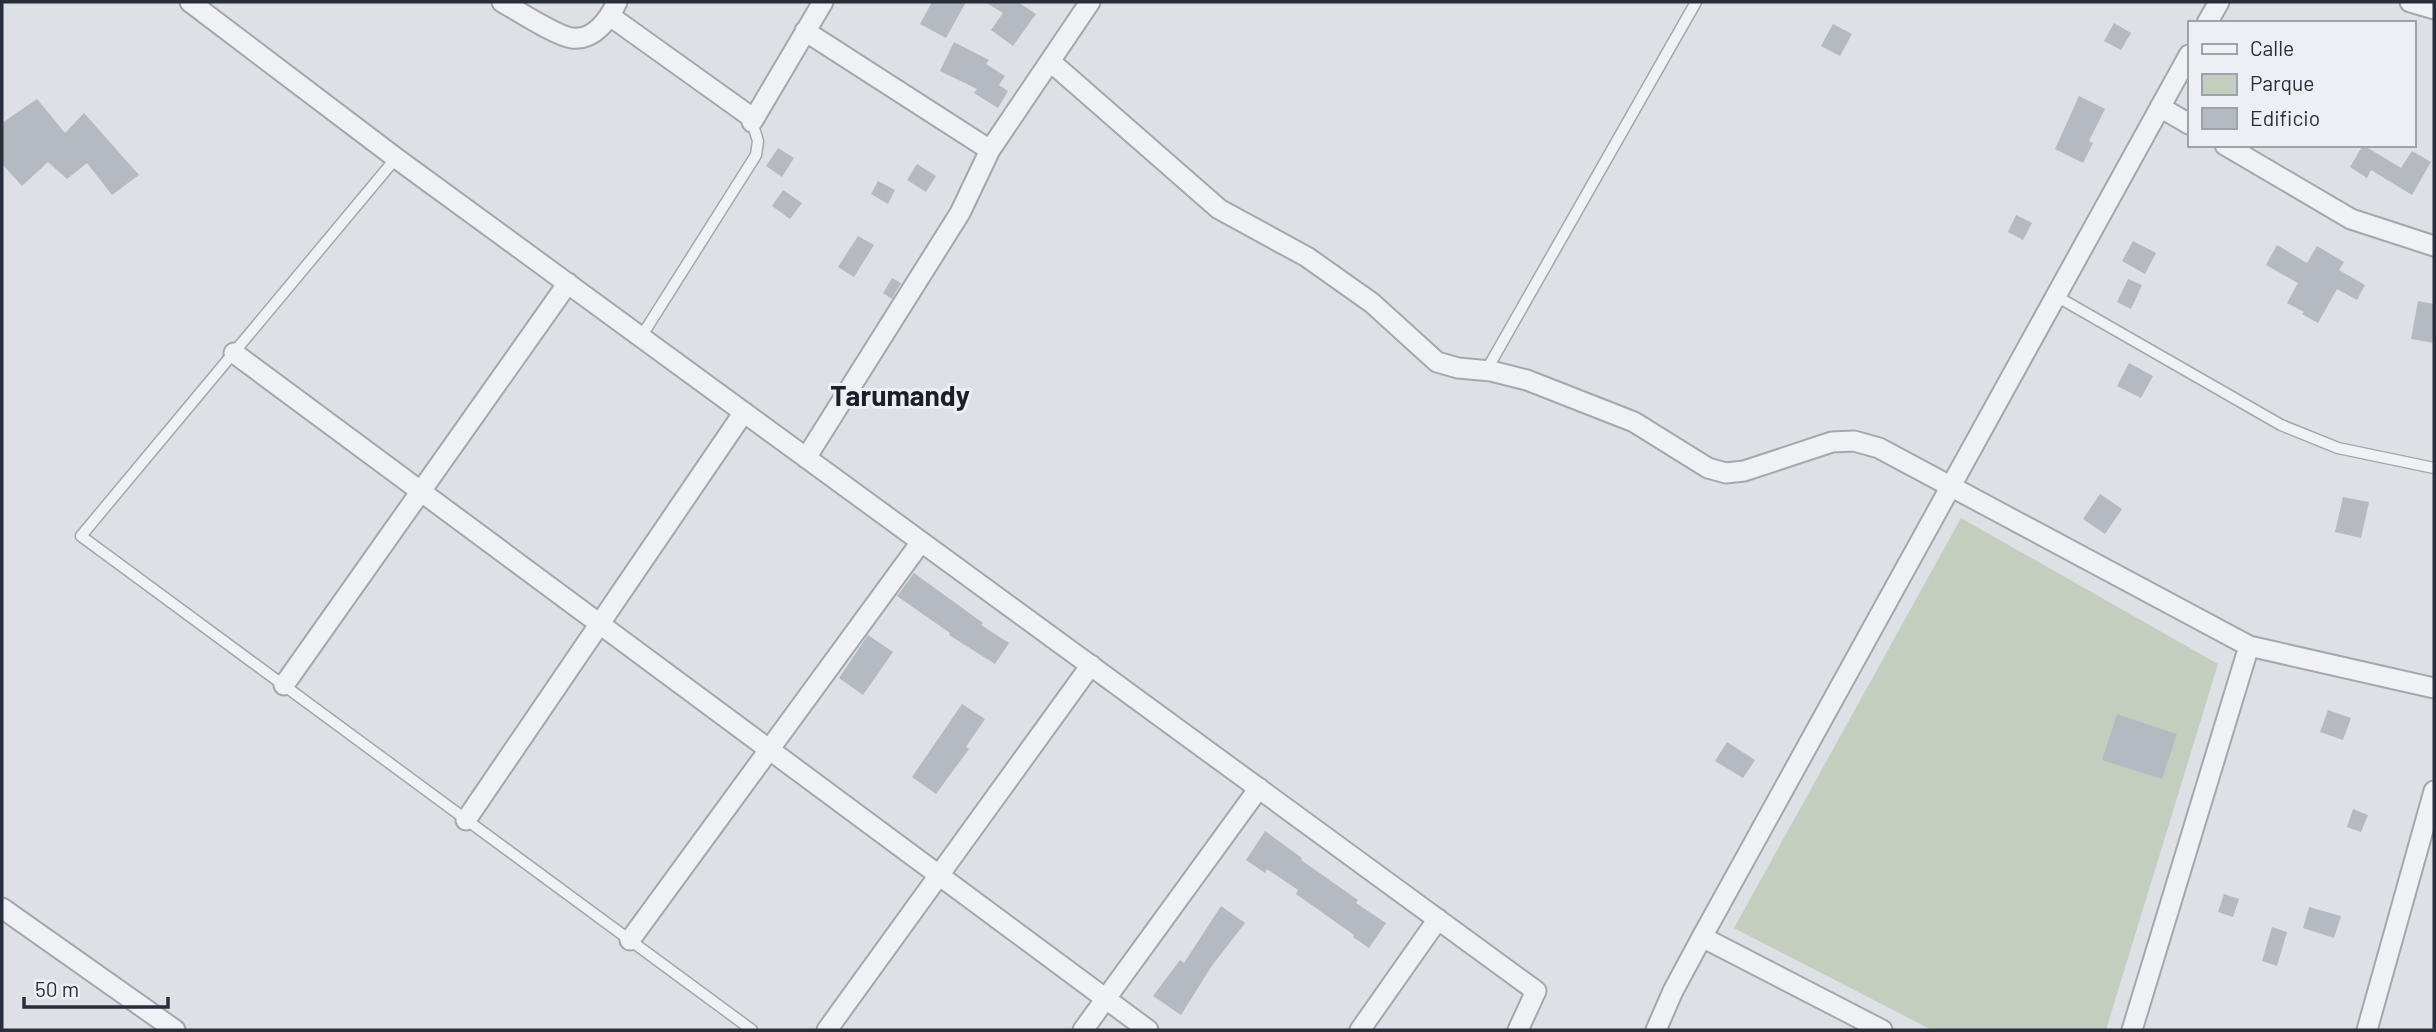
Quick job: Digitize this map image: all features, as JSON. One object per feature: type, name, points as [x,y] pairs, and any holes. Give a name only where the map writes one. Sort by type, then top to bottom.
[{"type":"street","points":[[190,2],[396,158],[1536,991],[1518,1030]]},
{"type":"street","points":[[502,2],[571,38],[584,37],[599,29],[614,9],[753,120],[823,2]]},
{"type":"street","points":[[806,458],[960,213],[990,150],[1090,2]]},
{"type":"street","points":[[2208,21],[2219,2]]},
{"type":"street","points":[[2410,2],[2434,9]]},
{"type":"street","points":[[805,31],[990,150]]},
{"type":"street","points":[[1656,1030],[1702,937],[2188,57]]},
{"type":"street","points":[[1051,62],[1219,209],[1307,257],[1371,303],[1437,362],[1527,380],[1634,422],[1708,468],[1726,473],[1744,471],[1832,442],[1854,441],[1879,448],[2249,646],[2434,688]]},
{"type":"street","points":[[2160,107],[2188,123]]},
{"type":"street","points":[[2228,147],[2351,219],[2434,246]]},
{"type":"street","points":[[284,685],[568,283]]},
{"type":"street","points":[[233,353],[1148,1030]]},
{"type":"street","points":[[466,820],[744,412]]},
{"type":"street","points":[[630,940],[922,542]]},
{"type":"street","points":[[2132,1030],[2249,646]]},
{"type":"street","points":[[827,1030],[1091,665]]},
{"type":"street","points":[[1083,1030],[1259,788]]},
{"type":"street","points":[[2367,1030],[2434,791]]},
{"type":"street","points":[[2,908],[175,1030]]},
{"type":"street","points":[[1360,1030],[1438,919]]},
{"type":"street","points":[[1702,937],[1882,1030]]},
{"type":"lane","points":[[1486,371],[1696,2]]},
{"type":"lane","points":[[641,337],[756,155],[758,141],[753,120]]},
{"type":"lane","points":[[396,158],[81,536],[752,1030]]},
{"type":"lane","points":[[2056,296],[2281,425],[2338,448],[2434,468]]},
{"type":"green space","points":[[1961,518],[2218,664],[2106,1030],[1932,1030],[1734,928]]},
{"type":"building","points":[[932,2],[966,2],[946,38],[920,24]]},
{"type":"building","points":[[985,2],[1018,2],[1036,14],[1013,46],[991,30],[1003,13]]},
{"type":"building","points":[[2114,23],[2131,33],[2121,50],[2104,41]]},
{"type":"building","points":[[1833,24],[1852,34],[1840,56],[1821,46]]},
{"type":"building","points":[[954,42],[989,60],[986,64],[1005,76],[999,85],[1008,91],[998,108],[974,93],[977,89],[940,71]]},
{"type":"building","points":[[2079,96],[2105,109],[2089,141],[2093,143],[2083,163],[2055,149]]},
{"type":"building","points":[[37,99],[65,133],[84,113],[139,175],[112,195],[87,163],[67,179],[48,162],[22,186],[2,164],[2,123]]},
{"type":"building","points":[[2362,147],[2366,147],[2401,168],[2412,151],[2431,162],[2412,195],[2371,170],[2367,178],[2350,167]]},
{"type":"building","points":[[778,148],[794,158],[782,177],[766,166]]},
{"type":"building","points":[[917,164],[936,176],[926,192],[907,180]]},
{"type":"building","points":[[878,181],[895,190],[888,204],[871,194]]},
{"type":"building","points":[[783,190],[802,203],[790,219],[772,206]]},
{"type":"building","points":[[2016,215],[2032,223],[2023,240],[2008,232]]},
{"type":"building","points":[[858,236],[874,245],[854,277],[838,267]]},
{"type":"building","points":[[2133,241],[2156,253],[2145,274],[2122,261]]},
{"type":"building","points":[[2277,245],[2307,263],[2317,246],[2344,262],[2339,270],[2365,285],[2357,300],[2337,289],[2318,323],[2302,314],[2304,312],[2287,303],[2298,283],[2266,265]]},
{"type":"building","points":[[892,278],[901,283],[892,299],[883,293]]},
{"type":"building","points":[[2128,279],[2142,285],[2131,309],[2117,302]]},
{"type":"building","points":[[2418,301],[2434,304],[2434,343],[2411,339]]},
{"type":"building","points":[[2129,363],[2153,376],[2141,398],[2117,386]]},
{"type":"building","points":[[2100,494],[2122,509],[2105,534],[2083,519]]},
{"type":"building","points":[[2343,497],[2369,502],[2361,538],[2335,532]]},
{"type":"building","points":[[914,573],[983,623],[981,625],[1009,643],[995,664],[949,635],[950,633],[897,596]]},
{"type":"building","points":[[868,635],[893,652],[863,695],[839,678]]},
{"type":"building","points":[[962,704],[985,719],[966,747],[969,749],[936,794],[912,777]]},
{"type":"building","points":[[2328,710],[2351,718],[2343,740],[2320,732]]},
{"type":"building","points":[[2117,714],[2177,734],[2162,779],[2102,760]]},
{"type":"building","points":[[1727,742],[1755,760],[1743,778],[1715,761]]},
{"type":"building","points":[[2353,809],[2368,815],[2361,832],[2347,827]]},
{"type":"building","points":[[1265,831],[1358,900],[1356,903],[1386,923],[1369,948],[1296,894],[1298,890],[1267,869],[1265,873],[1246,860]]},
{"type":"building","points":[[2224,894],[2239,899],[2233,917],[2218,912]]},
{"type":"building","points":[[1221,906],[1245,923],[1211,967],[1181,1015],[1153,996],[1180,960],[1184,963]]},
{"type":"building","points":[[2309,907],[2341,916],[2334,938],[2303,928]]},
{"type":"building","points":[[2272,927],[2287,932],[2277,966],[2262,961]]},
{"type":"district","name":"Tarumandy","points":[[900,395]]}]
